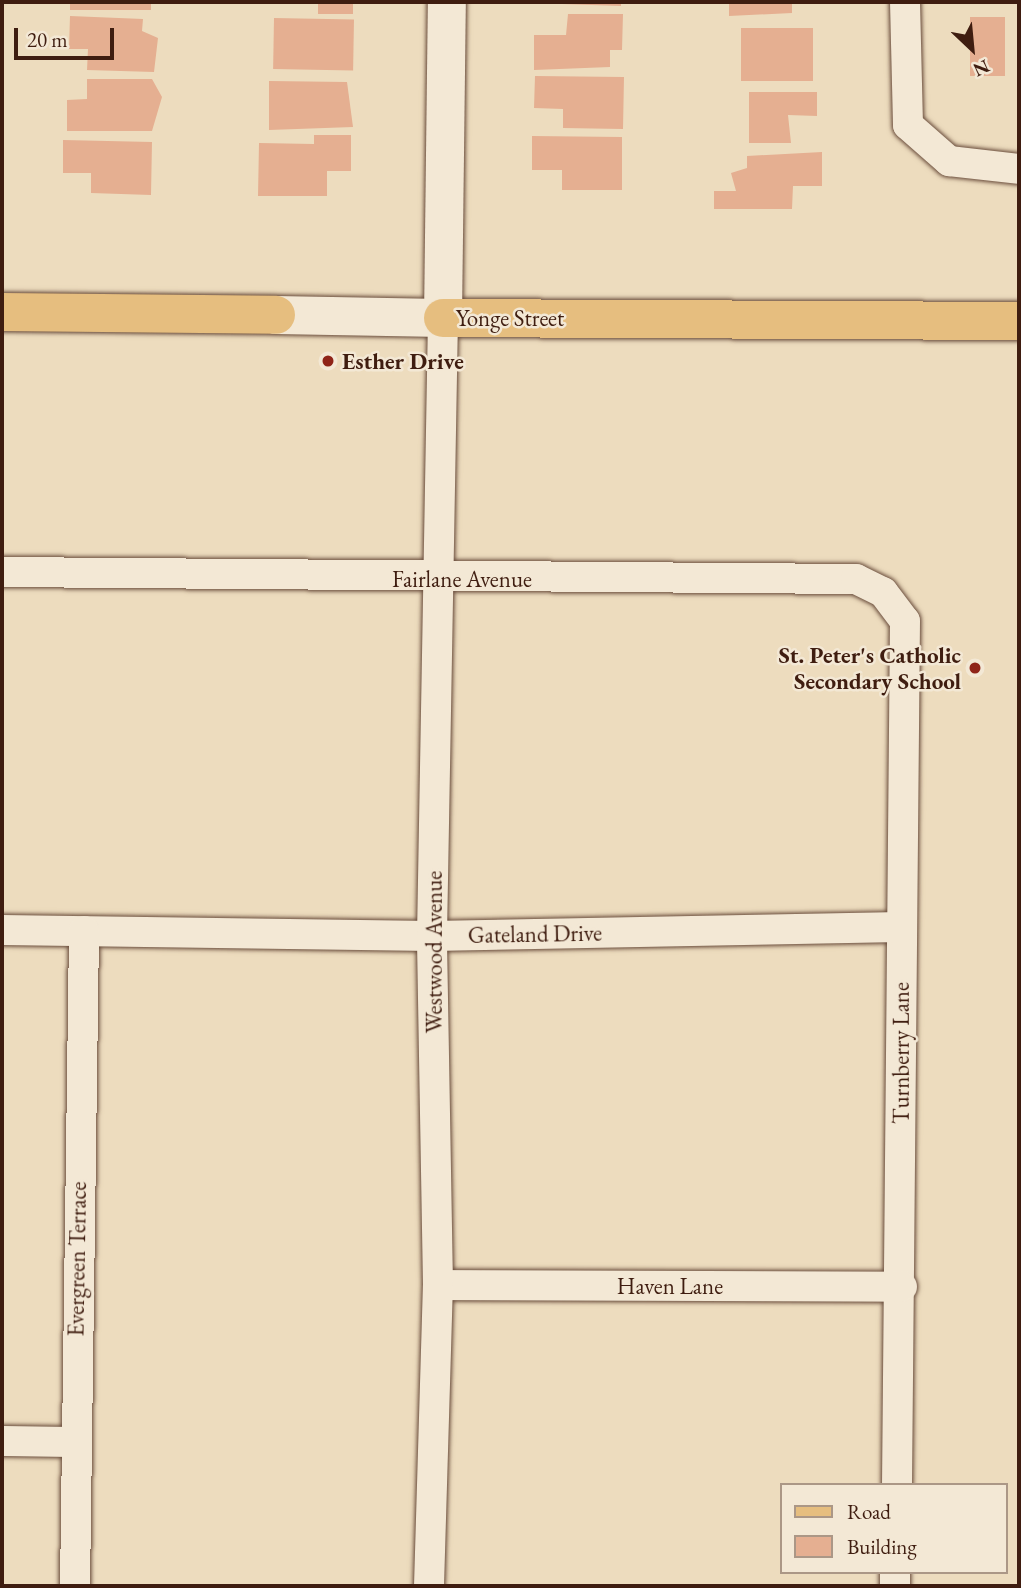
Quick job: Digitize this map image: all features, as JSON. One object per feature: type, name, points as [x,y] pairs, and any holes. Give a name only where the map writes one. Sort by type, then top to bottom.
[{"type":"main road","name":"Yonge Street","points":[[2,312],[276,316]]},
{"type":"main road","name":"Yonge Street","points":[[443,317],[1019,321]]},
{"type":"street","points":[[443,317],[447,2]]},
{"type":"street","points":[[905,2],[908,125],[949,161],[1019,169]]},
{"type":"street","name":"Yonge Street","points":[[276,316],[443,317]]},
{"type":"street","name":"Westwood Avenue","points":[[429,1586],[438,1285],[432,936],[443,317]]},
{"type":"street","name":"Fairlane Avenue","points":[[2,572],[440,579],[856,579],[883,592],[905,621]]},
{"type":"street","name":"Turnberry Lane","points":[[897,1483],[902,1287],[901,927],[905,621]]},
{"type":"street","name":"Gateland Drive","points":[[2,930],[432,936],[901,927]]},
{"type":"street","name":"Evergreen Terrace","points":[[75,1586],[73,1442],[84,931]]},
{"type":"street","name":"Haven Lane","points":[[438,1285],[902,1287]]},
{"type":"street","points":[[2,1441],[73,1442]]},
{"type":"building","points":[[70,2],[151,2],[151,10],[70,10]]},
{"type":"building","points":[[318,2],[353,2],[353,14],[318,14]]},
{"type":"building","points":[[621,2],[621,6],[562,4]]},
{"type":"building","points":[[729,2],[792,2],[792,13],[729,16]]},
{"type":"building","points":[[568,14],[623,14],[622,50],[610,50],[610,67],[534,70],[534,35],[566,35]]},
{"type":"building","points":[[70,16],[143,19],[142,31],[158,38],[154,72],[87,70],[88,49],[69,49]]},
{"type":"building","points":[[970,17],[1005,17],[1005,76],[970,76]]},
{"type":"building","points":[[274,18],[354,19],[353,70],[273,69]]},
{"type":"building","points":[[741,28],[813,28],[813,81],[741,81]]},
{"type":"building","points":[[535,76],[624,77],[623,129],[563,128],[563,109],[534,108]]},
{"type":"building","points":[[87,79],[152,79],[162,97],[152,131],[67,131],[67,100],[87,99]]},
{"type":"building","points":[[269,81],[347,82],[353,127],[269,130]]},
{"type":"building","points":[[749,92],[817,92],[817,116],[788,115],[791,143],[749,143]]},
{"type":"building","points":[[314,135],[351,135],[351,171],[327,171],[327,196],[258,196],[259,143],[314,144]]},
{"type":"building","points":[[532,136],[622,137],[622,190],[562,190],[562,170],[532,170]]},
{"type":"building","points":[[63,140],[152,142],[151,195],[91,193],[91,173],[63,173]]},
{"type":"building","points":[[822,152],[822,186],[793,186],[792,209],[714,209],[714,191],[736,191],[731,173],[747,168],[747,156]]},
{"type":"place","name":"Esther Drive","points":[[328,361]]},
{"type":"place","name":"St. Peter's Catholic Secondary School","points":[[975,668]]}]
